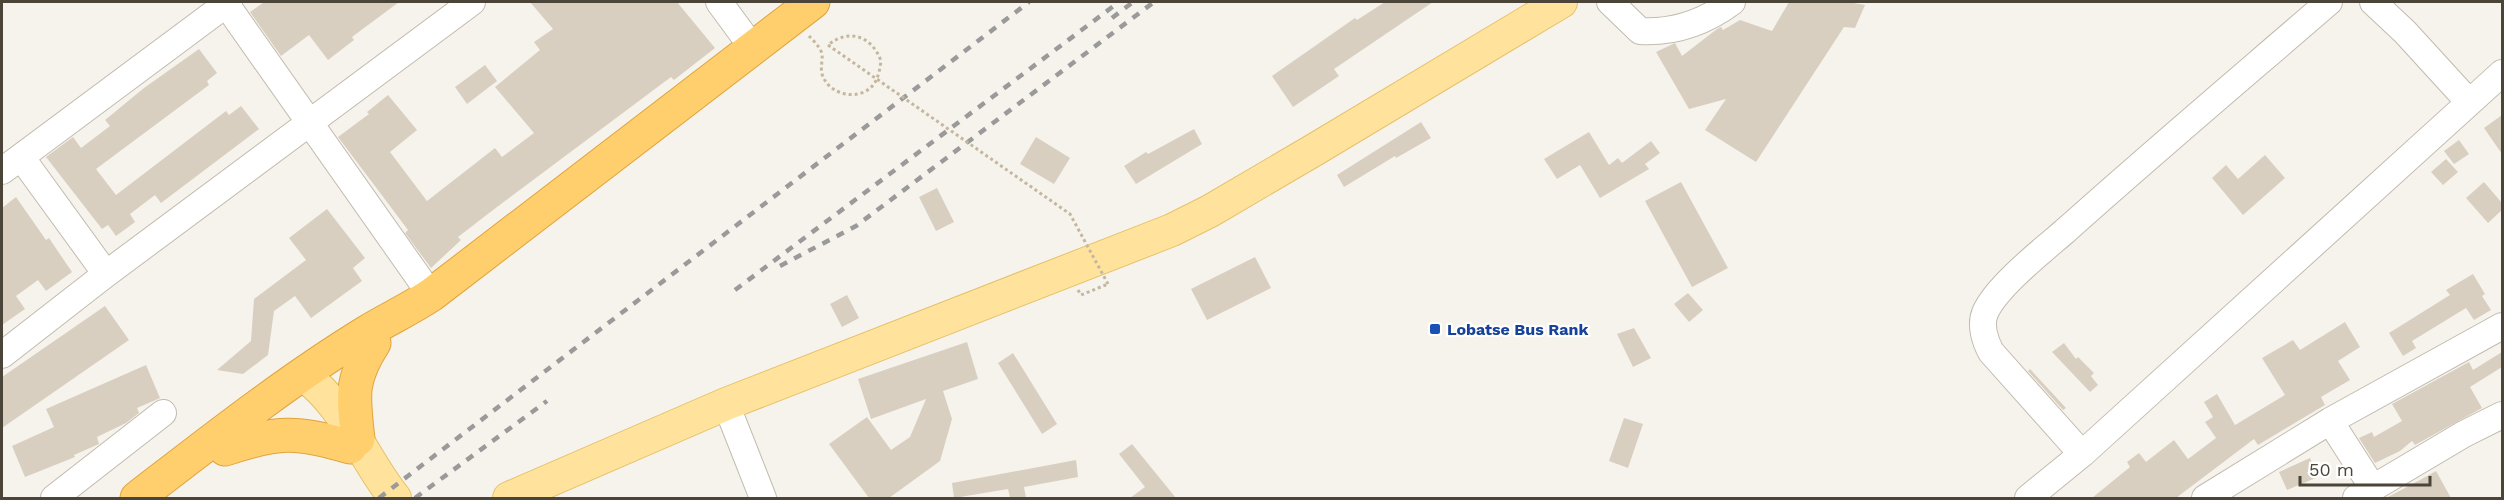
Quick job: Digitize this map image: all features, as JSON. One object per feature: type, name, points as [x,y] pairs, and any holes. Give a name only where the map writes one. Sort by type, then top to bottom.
[{"type":"highway","points":[[144,498],[225,449],[310,385],[374,343],[422,301],[803,9]]},
{"type":"highway","points":[[137,498],[222,433],[310,385],[367,332],[422,301]]},
{"type":"highway","points":[[225,449],[257,438],[280,435],[303,435],[358,448],[353,390],[364,358],[374,343]]},
{"type":"main road","points":[[509,498],[726,404],[1014,293],[1195,219],[1561,2]]},
{"type":"main road","points":[[310,385],[395,498]]},
{"type":"street","points":[[2,356],[106,274],[472,2]]},
{"type":"street","points":[[719,2],[752,47]]},
{"type":"street","points":[[1610,2],[1640,31],[1660,32],[1679,28],[1717,12],[1732,2]]},
{"type":"street","points":[[2082,454],[1991,352],[1984,335],[1984,315],[1987,309],[2010,280],[2330,2]]},
{"type":"street","points":[[2373,2],[2469,102]]},
{"type":"street","points":[[106,274],[11,164],[228,3],[310,122],[422,301]]},
{"type":"street","points":[[2028,498],[2082,454],[2502,73]]},
{"type":"street","points":[[2205,498],[2330,421],[2502,326]]},
{"type":"street","points":[[726,404],[763,498]]},
{"type":"street","points":[[54,498],[163,413]]},
{"type":"street","points":[[2330,421],[2365,493],[2464,434],[2502,415]]},
{"type":"path","points":[[803,9],[822,52],[822,73],[833,89],[842,94],[853,95],[862,93],[876,82],[881,61],[872,44],[864,38],[845,36],[828,45],[1070,213],[1108,284]]},
{"type":"building","points":[[264,2],[399,2],[352,37],[354,40],[328,60],[309,35],[281,56],[250,12]]},
{"type":"building","points":[[530,2],[677,2],[715,48],[674,80],[671,77],[458,237],[461,240],[431,268],[405,233],[408,230],[338,137],[369,114],[367,112],[388,95],[417,130],[390,152],[427,201],[495,148],[502,157],[534,133],[495,87],[540,50],[534,42],[553,29]]},
{"type":"building","points":[[1385,2],[1433,2],[1334,69],[1339,76],[1293,107],[1272,76],[1355,18],[1357,20]]},
{"type":"building","points":[[1789,2],[1848,2],[1865,5],[1855,28],[1844,27],[1756,162],[1705,130],[1726,99],[1689,109],[1656,52],[1675,43],[1682,56],[1717,29],[1721,27],[1723,30],[1740,20],[1772,31]]},
{"type":"building","points":[[199,49],[217,73],[207,81],[209,85],[96,169],[116,195],[226,111],[229,115],[241,106],[259,129],[161,203],[155,195],[130,214],[135,222],[116,236],[108,225],[102,229],[46,157],[73,137],[81,148],[110,126],[105,120],[144,88]]},
{"type":"building","points":[[485,65],[497,81],[467,104],[455,87]]},
{"type":"building","points":[[2502,115],[2502,154],[2484,128]]},
{"type":"building","points":[[1421,122],[1431,138],[1396,158],[1395,156],[1344,187],[1337,175]]},
{"type":"building","points":[[1194,129],[1202,144],[1136,184],[1124,166],[1146,152],[1148,154]]},
{"type":"building","points":[[1589,132],[1609,165],[1618,158],[1622,163],[1651,141],[1660,153],[1645,164],[1649,169],[1600,198],[1580,165],[1557,179],[1544,159]]},
{"type":"building","points":[[1036,137],[1070,158],[1054,184],[1020,164]]},
{"type":"building","points":[[2459,140],[2469,154],[2454,164],[2444,151]]},
{"type":"building","points":[[2265,155],[2285,178],[2243,215],[2212,178],[2226,165],[2238,179]]},
{"type":"building","points":[[2446,159],[2458,172],[2443,185],[2431,172]]},
{"type":"building","points":[[1681,182],[1728,268],[1692,287],[1645,201]]},
{"type":"building","points":[[2484,182],[2502,203],[2502,210],[2488,223],[2466,198]]},
{"type":"building","points":[[937,188],[954,222],[936,231],[919,197]]},
{"type":"building","points":[[16,197],[46,240],[49,238],[72,272],[46,291],[38,280],[16,296],[25,309],[2,325],[2,208]]},
{"type":"building","points":[[327,209],[365,258],[353,268],[362,281],[311,318],[295,296],[274,311],[268,355],[243,374],[217,370],[251,341],[254,299],[306,260],[289,238]]},
{"type":"building","points":[[1255,257],[1271,288],[1207,320],[1191,289]]},
{"type":"building","points":[[2473,274],[2491,310],[2474,320],[2466,308],[2412,341],[2416,348],[2403,356],[2389,333],[2450,295],[2446,290]]},
{"type":"building","points":[[1688,293],[1703,310],[1689,322],[1674,304]]},
{"type":"building","points":[[847,295],[859,318],[842,327],[830,304]]},
{"type":"building","points":[[105,306],[129,340],[2,428],[2,377]]},
{"type":"building","points":[[2345,322],[2360,347],[2338,361],[2350,380],[2321,397],[2325,405],[2258,445],[2254,439],[2176,498],[2092,498],[2130,467],[2127,462],[2139,453],[2146,462],[2174,440],[2188,459],[2216,438],[2205,422],[2213,417],[2204,402],[2217,394],[2235,425],[2285,395],[2262,358],[2293,340],[2300,350]]},
{"type":"building","points":[[1634,328],[1651,358],[1633,367],[1617,334]]},
{"type":"building","points":[[967,342],[978,379],[943,391],[952,419],[940,461],[889,498],[869,498],[829,444],[867,417],[891,450],[910,437],[926,399],[871,419],[858,379]]},
{"type":"building","points":[[2064,343],[2076,359],[2078,357],[2094,373],[2091,376],[2098,385],[2090,392],[2052,352]]},
{"type":"building","points":[[2502,352],[2502,367],[2470,387],[2482,408],[2415,445],[2412,441],[2400,451],[2375,463],[2359,438],[2372,432],[2374,437],[2402,421],[2392,404],[2469,362],[2473,370]]},
{"type":"building","points":[[1013,353],[1057,424],[1042,434],[998,363]]},
{"type":"building","points":[[146,365],[160,398],[137,408],[139,413],[126,423],[97,437],[99,444],[74,455],[75,457],[25,477],[12,446],[54,427],[46,409]]},
{"type":"building","points":[[2030,369],[2066,408],[2063,410],[2028,371]]},
{"type":"building","points":[[1624,418],[1643,424],[1628,468],[1609,461]]},
{"type":"building","points":[[1132,444],[1176,498],[1130,498],[1145,487],[1119,454]]},
{"type":"building","points":[[2310,458],[2318,477],[2287,490],[2279,472]]},
{"type":"building","points":[[1076,460],[1078,477],[1024,487],[1026,498],[1010,498],[1008,489],[954,498],[952,483]]},
{"type":"building","points":[[2436,471],[2451,498],[2386,498],[2420,480]]},
{"type":"railway","points":[[379,498],[1029,2]]},
{"type":"railway","points":[[735,290],[1119,2]]},
{"type":"railway","points":[[1112,18],[1133,2]]},
{"type":"railway","points":[[780,266],[856,226],[1154,2]]},
{"type":"railway","points":[[415,498],[547,401]]},
{"type":"place","name":"Lobatse Bus Rank","points":[[1435,329]]}]
